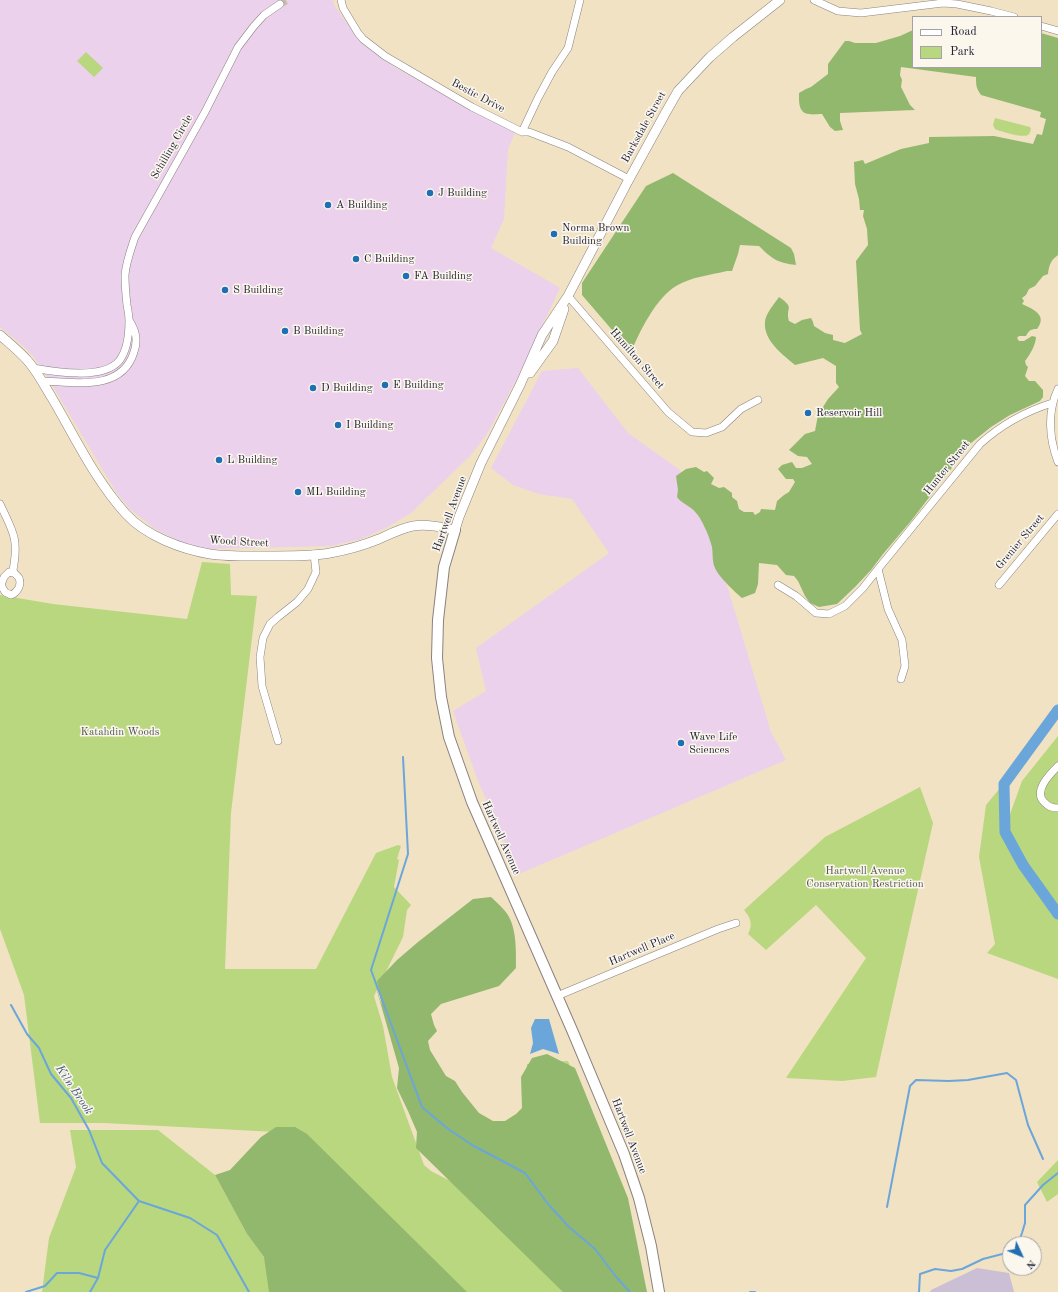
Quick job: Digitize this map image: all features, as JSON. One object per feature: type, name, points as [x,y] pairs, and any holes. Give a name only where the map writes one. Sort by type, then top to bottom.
[{"type":"main road","name":"Hartwell Avenue","points":[[455,530],[444,567],[438,620],[437,650],[441,697],[449,737],[472,802],[604,1104],[627,1162],[641,1205],[651,1246],[659,1292]]},
{"type":"street","name":"Bestic Drive","points":[[341,0],[343,8],[358,33],[385,56],[472,107],[522,132],[529,132],[568,146],[629,179]]},
{"type":"street","points":[[522,132],[552,72],[568,48],[580,0]]},
{"type":"street","name":"Barksdale Street","points":[[542,335],[568,296],[629,179],[678,91],[710,57],[780,0]]},
{"type":"street","points":[[814,0],[838,11],[861,14],[943,3],[957,4],[1010,16]]},
{"type":"street","name":"Schilling Circle","points":[[33,368],[58,372],[83,373],[97,372],[118,362],[124,352],[127,341],[129,320],[125,274],[129,253],[135,237],[205,112],[238,47],[264,15],[280,4]]},
{"type":"street","points":[[1042,26],[1058,31]]},
{"type":"street","name":"Barksdale Street","points":[[553,341],[568,296]]},
{"type":"street","name":"Hamilton Street","points":[[568,296],[668,412],[692,432],[706,433],[722,427],[741,409],[758,400]]},
{"type":"street","name":"Schilling Circle","points":[[42,381],[90,383],[106,380],[118,375],[126,368],[133,357],[136,346],[137,335],[129,320]]},
{"type":"street","name":"Wood Street","points":[[0,335],[27,360],[33,368],[101,482],[127,515],[142,528],[172,543],[210,554],[256,556],[328,554],[358,546],[411,526],[428,526],[455,530]]},
{"type":"street","name":"Hartwell Avenue","points":[[455,530],[481,463],[520,385],[542,335]]},
{"type":"street","name":"Hartwell Avenue","points":[[520,385],[553,341]]},
{"type":"street","points":[[1058,389],[1052,403],[1050,434],[1058,462]]},
{"type":"street","name":"Hunter Street","points":[[778,584],[796,596],[816,613],[828,614],[845,606],[863,588],[980,444],[1008,422],[1034,409],[1052,403]]},
{"type":"street","points":[[0,504],[13,530],[15,540],[16,553],[13,572]]},
{"type":"street","name":"Grenier Street","points":[[999,585],[1058,514]]},
{"type":"street","points":[[278,741],[262,686],[260,657],[263,638],[270,624],[297,602],[308,589],[316,572],[314,554]]},
{"type":"street","points":[[878,569],[888,609],[902,640],[905,666],[902,679]]},
{"type":"street","points":[[1058,766],[1043,783],[1040,795],[1041,799],[1051,808],[1058,808]]},
{"type":"street","name":"Hartwell Place","points":[[557,996],[718,929],[736,923]]},
{"type":"shaded area","points":[[0,0],[333,0],[334,5],[359,40],[394,67],[515,133],[508,149],[504,219],[491,248],[560,288],[520,373],[487,434],[471,455],[411,513],[386,528],[361,539],[331,546],[207,549],[181,542],[155,529],[129,508],[116,492],[33,356],[0,327]]},
{"type":"shaded area","points":[[578,368],[628,433],[680,470],[691,501],[700,495],[771,732],[786,760],[519,874],[478,781],[453,711],[486,691],[476,648],[609,553],[572,499],[539,494],[513,485],[491,468],[542,371]]},
{"type":"shaded area","points":[[977,1268],[1002,1272],[1002,1276],[1010,1276],[1014,1292],[930,1292],[931,1290]]},
{"type":"green space","points":[[912,30],[912,68],[1042,68],[1042,33],[1058,38],[1058,255],[1051,263],[1048,274],[1043,276],[1022,298],[1024,301],[1022,304],[1038,313],[1041,320],[1040,324],[1037,329],[1030,330],[1026,336],[1019,336],[1017,338],[1019,341],[1024,341],[1032,336],[1036,337],[1035,343],[1025,361],[1028,367],[1025,376],[1029,381],[1035,381],[1043,390],[1043,397],[1040,401],[1010,415],[991,427],[971,443],[871,570],[837,604],[819,607],[810,603],[794,576],[786,575],[777,565],[759,563],[758,584],[755,593],[742,598],[727,584],[715,568],[711,543],[703,524],[694,511],[677,497],[678,490],[676,476],[686,469],[696,467],[704,472],[707,471],[714,478],[711,484],[719,488],[724,487],[732,493],[732,497],[737,501],[739,509],[744,512],[753,512],[755,515],[760,512],[761,509],[775,510],[777,501],[789,492],[795,482],[793,479],[786,479],[778,469],[782,465],[792,462],[796,468],[802,468],[812,464],[807,457],[798,456],[789,450],[805,434],[815,431],[818,415],[828,399],[839,387],[836,383],[836,366],[823,358],[795,365],[770,341],[765,329],[765,319],[768,312],[779,297],[789,306],[789,321],[795,324],[802,320],[811,318],[814,326],[825,333],[833,335],[833,340],[845,343],[862,334],[860,330],[856,261],[868,245],[867,229],[863,216],[864,210],[860,210],[855,184],[854,162],[863,160],[865,164],[901,149],[929,143],[929,137],[994,136],[1033,144],[1037,134],[1042,135],[1046,119],[1040,117],[1041,112],[981,95],[978,90],[976,77],[901,67],[901,87],[910,105],[915,110],[840,113],[840,121],[843,130],[835,131],[830,127],[822,114],[809,114],[805,113],[801,109],[799,103],[799,93],[811,87],[828,74],[828,64],[845,41],[855,43],[876,43],[900,36]]},
{"type":"green space","points":[[86,52],[103,68],[94,77],[77,61]]},
{"type":"green space","points":[[995,118],[1030,127],[1030,132],[1028,135],[1022,136],[997,130],[993,125]]},
{"type":"green space","points":[[673,173],[791,248],[796,265],[776,260],[759,246],[740,245],[732,271],[694,278],[676,286],[669,291],[649,316],[631,352],[582,295],[582,283],[646,186]]},
{"type":"green space","name":"Katahdin Woods","points":[[202,562],[230,564],[231,595],[257,596],[231,813],[225,969],[316,969],[376,853],[398,845],[401,846],[397,859],[399,860],[394,887],[411,905],[407,910],[403,937],[374,996],[383,1026],[392,1077],[424,1165],[431,1171],[510,1212],[527,1064],[568,1061],[618,1181],[638,1292],[42,1292],[49,1238],[76,1167],[70,1130],[158,1130],[215,1175],[247,1234],[264,1257],[264,1260],[276,1132],[104,1123],[40,1123],[24,995],[0,929],[0,595],[53,604],[187,619]]},
{"type":"green space","points":[[1058,736],[1058,979],[987,953],[995,944],[979,857],[986,805],[1010,776],[1005,817],[1009,817],[1022,781]]},
{"type":"green space","name":"Hartwell Avenue Conservation Restriction","points":[[920,787],[933,823],[876,1077],[842,1081],[786,1078],[866,958],[816,905],[766,950],[748,934],[750,922],[744,910],[825,837]]},
{"type":"green space","points":[[491,897],[505,911],[512,923],[515,938],[516,968],[499,986],[441,1004],[431,1014],[437,1031],[428,1041],[430,1050],[446,1076],[455,1081],[479,1113],[493,1121],[505,1121],[522,1108],[521,1077],[532,1058],[547,1054],[575,1068],[628,1198],[647,1292],[563,1292],[416,1148],[417,1132],[397,1088],[399,1068],[371,970],[382,1006],[377,981],[397,960],[473,899]]},
{"type":"green space","points":[[276,1127],[295,1127],[307,1134],[467,1292],[269,1292],[264,1257],[247,1234],[215,1175],[230,1170],[261,1137]]},
{"type":"green space","points":[[1058,1160],[1058,1194],[1047,1202],[1037,1182]]},
{"type":"water","points":[[535,1019],[549,1019],[559,1054],[543,1049],[530,1054],[533,1043],[531,1028]]},
{"type":"waterway","points":[[1058,710],[1004,784],[1005,832],[1023,865],[1058,914]]},
{"type":"waterway","points":[[403,757],[408,854],[371,970],[422,1107],[447,1128],[472,1145],[525,1173],[548,1204],[569,1227],[595,1249],[617,1278],[630,1292]]},
{"type":"waterway","name":"Kiln Brook","points":[[11,1005],[27,1034],[39,1048],[51,1074],[71,1098],[89,1130],[102,1163],[139,1201]]},
{"type":"waterway","points":[[887,1207],[910,1086],[916,1080],[968,1080],[1007,1073],[1016,1080],[1028,1125],[1043,1159]]},
{"type":"waterway","name":"Kiln Brook","points":[[1021,1236],[1025,1223],[1025,1205],[1043,1185],[1058,1173]]},
{"type":"waterway","name":"Kiln Brook","points":[[90,1292],[98,1278],[105,1250],[139,1201],[190,1218],[217,1235],[249,1292]]},
{"type":"waterway","name":"Kiln Brook","points":[[919,1292],[920,1274],[935,1269],[951,1271],[962,1269],[983,1259],[1002,1254]]},
{"type":"waterway","name":"Kiln Brook","points":[[26,1292],[45,1286],[57,1273],[79,1273],[98,1278]]},
{"type":"waterway","name":"Kiln Brook","points":[[750,1292],[755,1292]]},
{"type":"tunnel","points":[[280,4],[288,0]]},
{"type":"place","name":"J Building","points":[[430,193]]},
{"type":"place","name":"A Building","points":[[328,205]]},
{"type":"place","name":"Norma Brown Building","points":[[554,234]]},
{"type":"place","name":"C Building","points":[[356,259]]},
{"type":"place","name":"FA Building","points":[[406,276]]},
{"type":"place","name":"S Building","points":[[225,290]]},
{"type":"place","name":"B Building","points":[[285,331]]},
{"type":"place","name":"E Building","points":[[385,385]]},
{"type":"place","name":"D Building","points":[[313,388]]},
{"type":"place","name":"Reservoir Hill","points":[[808,413]]},
{"type":"place","name":"I Building","points":[[338,425]]},
{"type":"place","name":"L Building","points":[[219,460]]},
{"type":"place","name":"ML Building","points":[[298,492]]},
{"type":"place","name":"Wave Life Sciences","points":[[681,743]]}]
